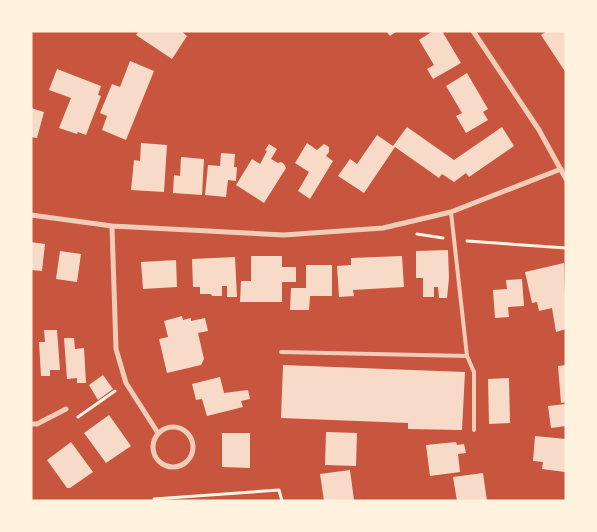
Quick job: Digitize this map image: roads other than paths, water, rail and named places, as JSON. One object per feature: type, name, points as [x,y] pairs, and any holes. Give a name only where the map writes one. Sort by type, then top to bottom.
[{"type":"street","points":[[473,31],[539,130],[566,179]]},
{"type":"street","points":[[31,215],[112,226],[284,236],[383,228],[452,212],[561,169]]},
{"type":"street","points":[[112,226],[116,349],[126,383],[158,433]]},
{"type":"street","points":[[31,424],[37,424],[66,409]]},
{"type":"street","points":[[172,427],[178,427],[187,432],[193,446],[192,453],[187,461],[172,467],[162,463],[154,452],[155,438],[158,433],[164,428],[172,427]]},
{"type":"lane","points":[[452,212],[468,356],[474,372],[474,430]]},
{"type":"lane","points":[[281,352],[468,356]]}]
